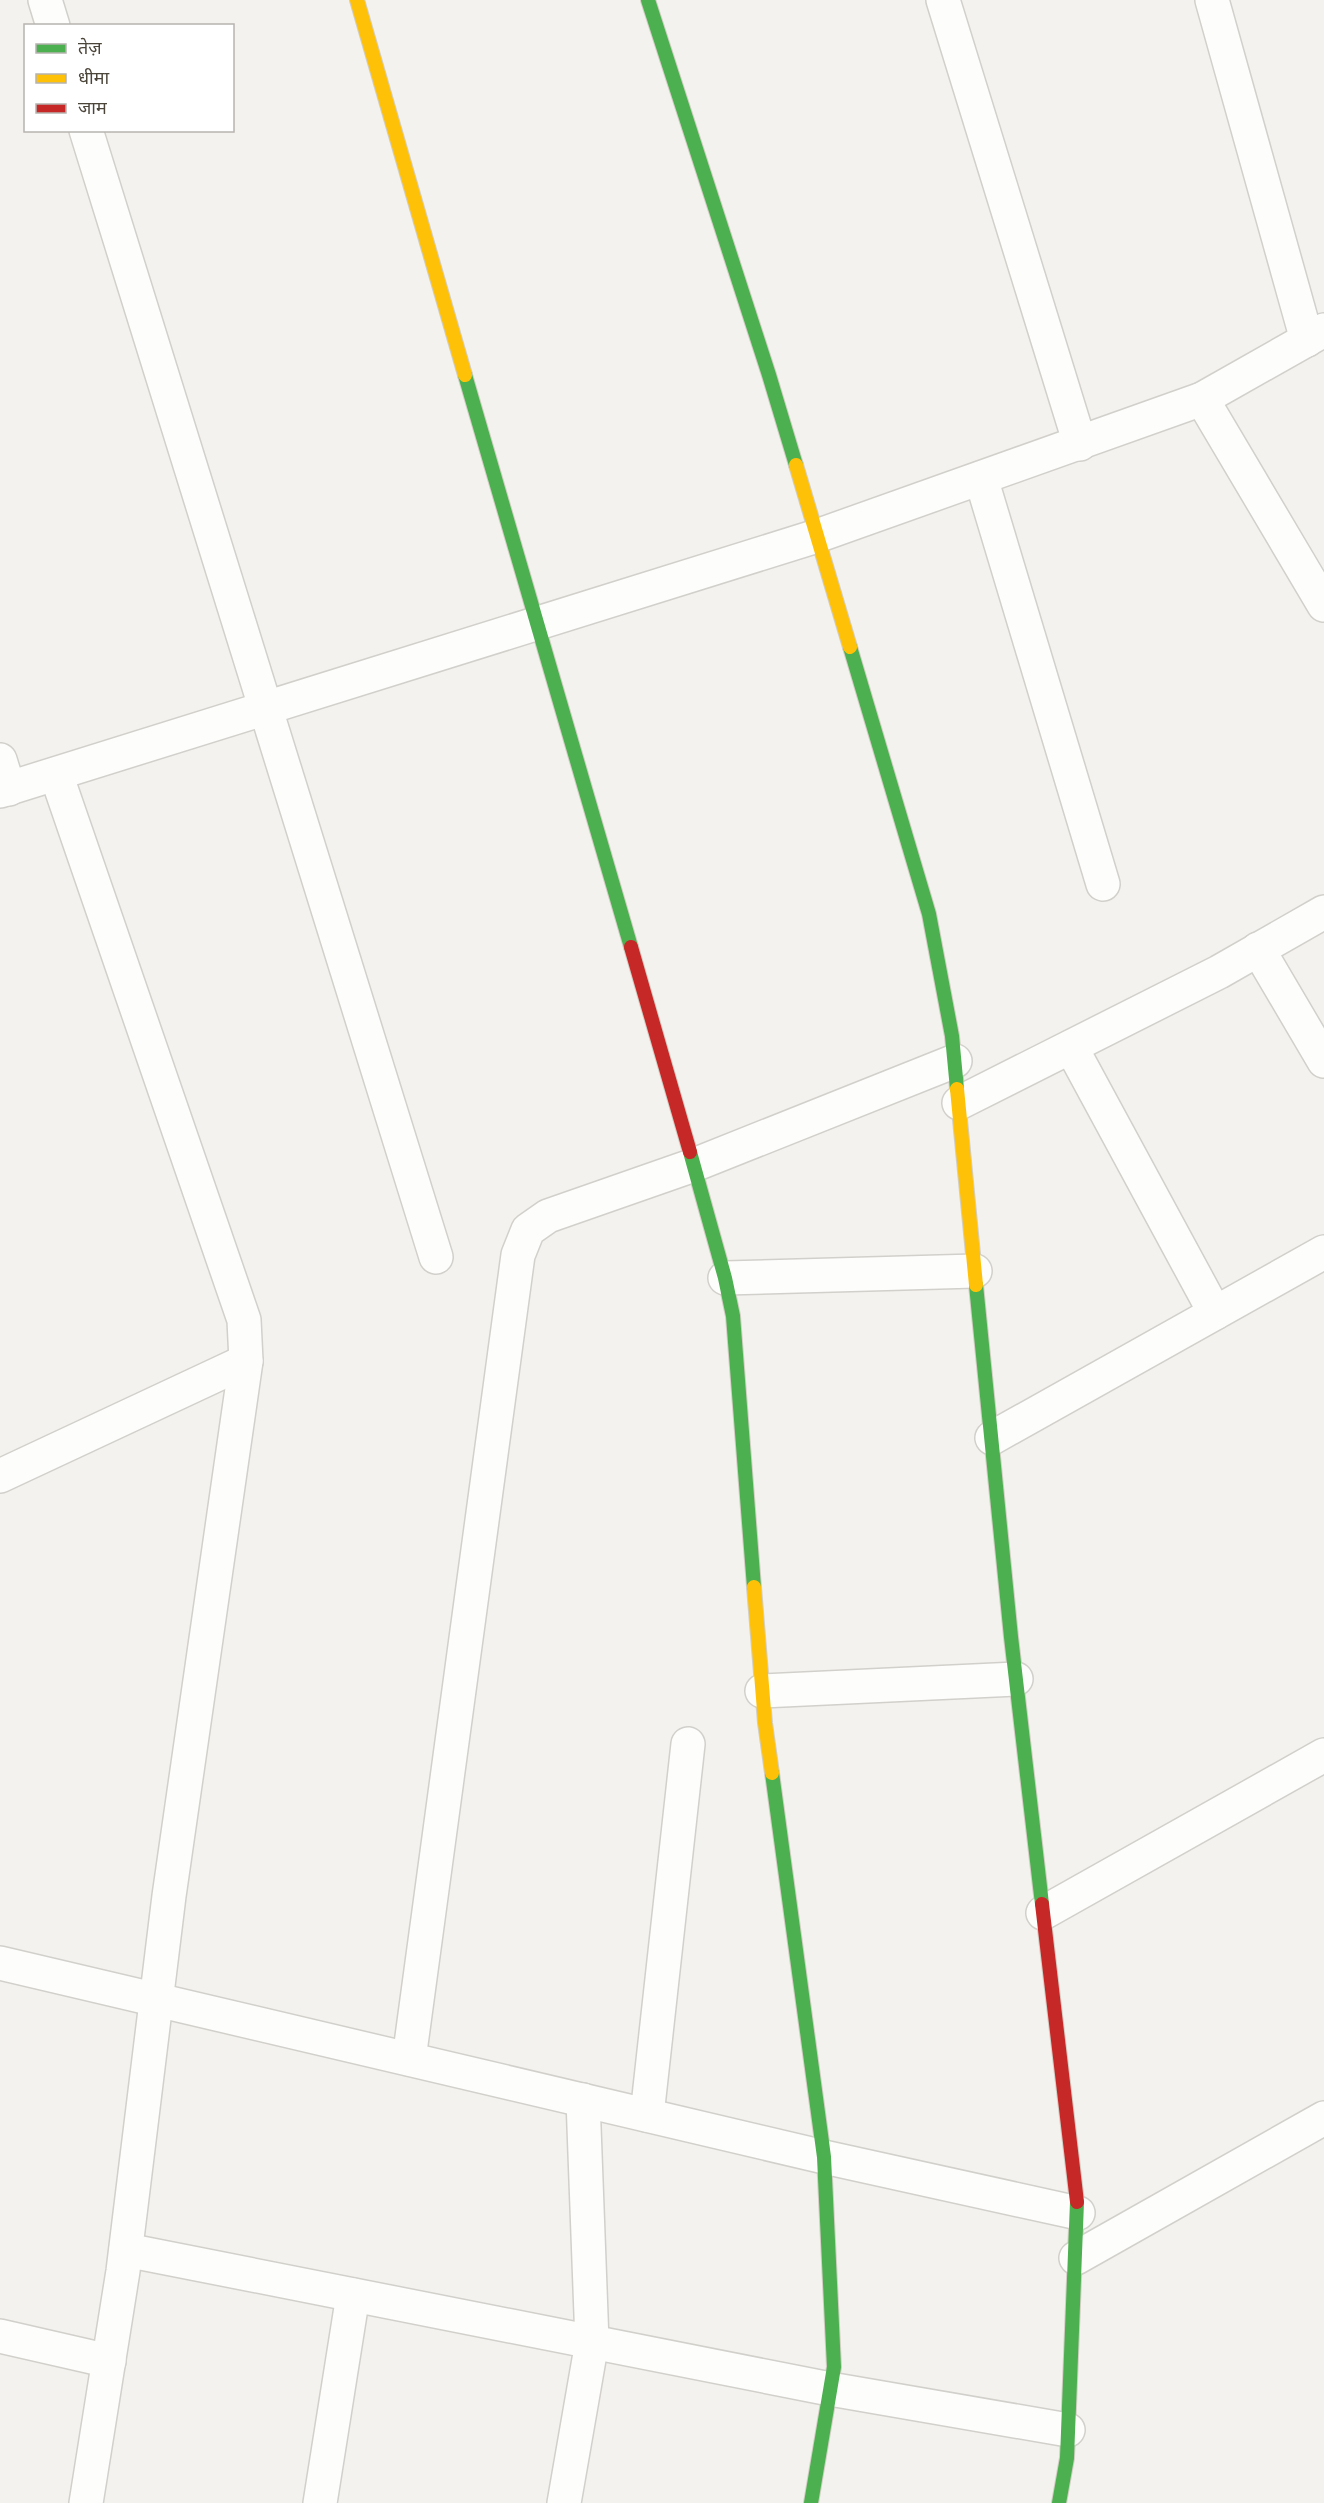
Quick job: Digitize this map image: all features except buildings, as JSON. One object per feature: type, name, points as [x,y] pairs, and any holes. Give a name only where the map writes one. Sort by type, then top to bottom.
[{"type":"street","points":[[45,0],[52,24]]},
{"type":"street","points":[[357,0],[694,1165],[733,1316],[762,1691],[824,2157],[834,2367],[811,2503]]},
{"type":"street","points":[[648,0],[769,375],[929,914],[952,1036],[1016,1679],[1078,2213],[1067,2458],[1059,2503]]},
{"type":"street","points":[[943,0],[1080,444]]},
{"type":"street","points":[[3,780],[56,774],[817,536],[1202,399],[1315,335],[1212,0]]},
{"type":"street","points":[[87,132],[436,1257]]},
{"type":"street","points":[[1202,399],[1324,605]]},
{"type":"street","points":[[981,478],[1103,884]]},
{"type":"street","points":[[56,774],[244,1320],[246,1361],[169,1896],[126,2250],[86,2503]]},
{"type":"street","points":[[959,1104],[1219,972],[1324,912]]},
{"type":"street","points":[[1258,949],[1324,1061]]},
{"type":"street","points":[[1071,1047],[1215,1313]]},
{"type":"street","points":[[409,2059],[518,1255],[528,1230],[548,1216],[694,1165],[955,1061]]},
{"type":"street","points":[[992,1438],[1324,1252]]},
{"type":"street","points":[[725,1278],[975,1271]]},
{"type":"street","points":[[0,1476],[246,1361]]},
{"type":"street","points":[[762,1691],[1016,1679]]},
{"type":"street","points":[[647,2115],[688,1744]]},
{"type":"street","points":[[1043,1913],[1324,1755]]},
{"type":"street","points":[[0,1963],[824,2157],[1078,2213]]},
{"type":"street","points":[[564,2503],[592,2342],[583,2100]]},
{"type":"street","points":[[1076,2258],[1324,2118]]},
{"type":"street","points":[[126,2250],[830,2389],[1068,2430]]},
{"type":"street","points":[[320,2503],[353,2295]]},
{"type":"street","points":[[0,2336],[109,2361]]},
{"type":"traffic: fast","points":[[648,0],[796,465]]},
{"type":"traffic: fast","points":[[465,375],[631,947]]},
{"type":"traffic: fast","points":[[850,647],[929,914],[952,1036],[957,1089]]},
{"type":"traffic: fast","points":[[690,1152],[725,1278],[733,1316],[754,1587]]},
{"type":"traffic: fast","points":[[976,1285],[1011,1637],[1042,1904]]},
{"type":"traffic: fast","points":[[772,1773],[824,2157],[834,2367],[811,2503]]},
{"type":"traffic: fast","points":[[1059,2503],[1067,2458],[1077,2202]]},
{"type":"traffic: slow","points":[[357,0],[465,375]]},
{"type":"traffic: slow","points":[[796,465],[850,647]]},
{"type":"traffic: slow","points":[[957,1089],[976,1285]]},
{"type":"traffic: slow","points":[[754,1587],[765,1723],[772,1773]]},
{"type":"traffic: jam","points":[[631,947],[690,1152]]},
{"type":"traffic: jam","points":[[1042,1904],[1077,2202]]}]
